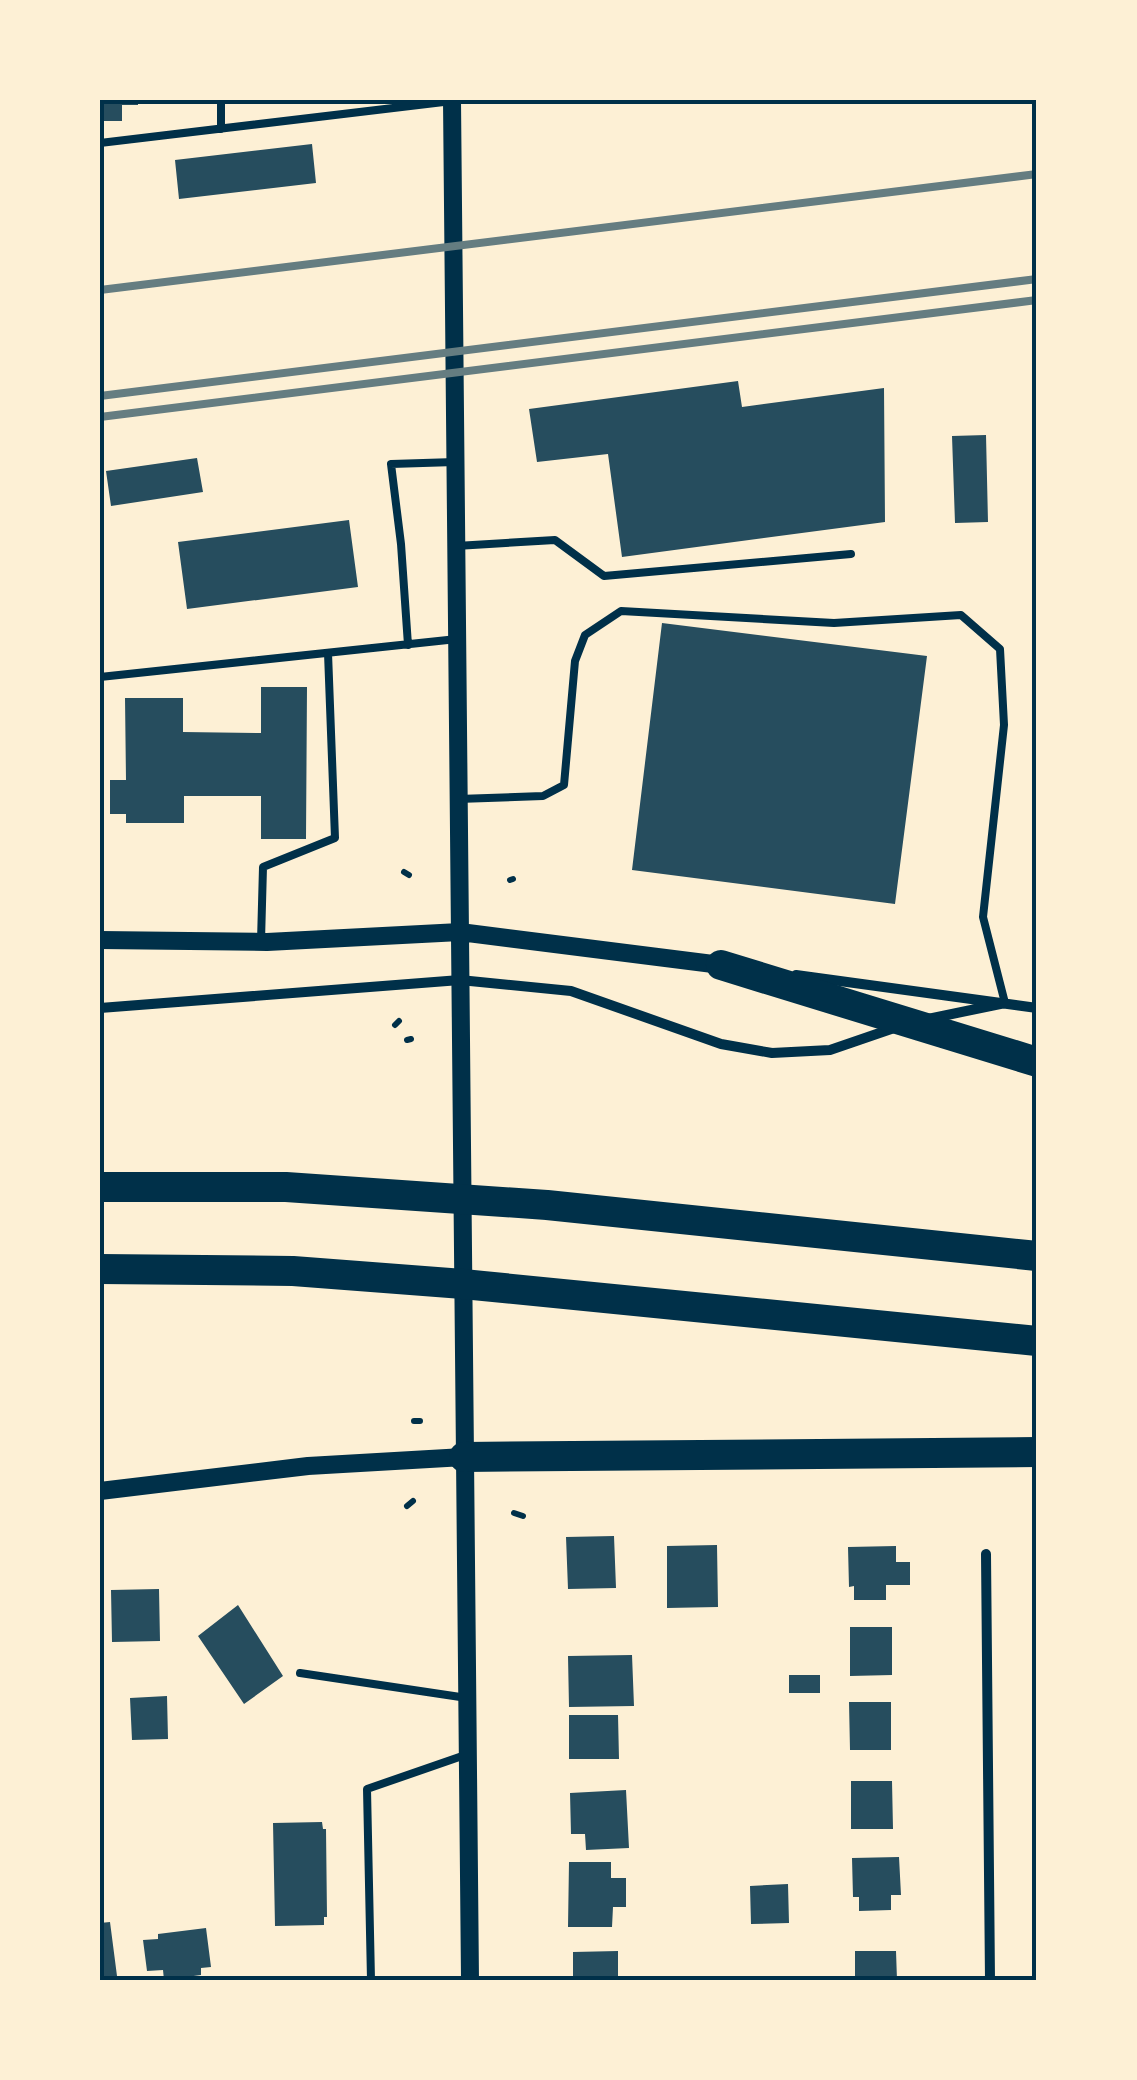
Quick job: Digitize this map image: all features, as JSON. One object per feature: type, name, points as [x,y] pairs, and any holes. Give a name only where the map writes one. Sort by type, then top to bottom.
[{"type":"highway","points":[[721,965],[1037,1062]]},
{"type":"highway","points":[[100,1188],[286,1187],[530,1204],[1037,1256]]},
{"type":"highway","points":[[100,1269],[293,1271],[444,1282],[1037,1340]]},
{"type":"highway","points":[[464,1457],[1037,1452]]},
{"type":"street","points":[[452,100],[470,1980]]},
{"type":"street","points":[[100,940],[261,942],[460,932],[1037,1008]]},
{"type":"street","points":[[100,1008],[460,980],[571,990],[721,1044],[772,1054],[830,1050],[906,1024],[1005,1003]]},
{"type":"street","points":[[100,1491],[308,1466],[464,1457]]},
{"type":"street","points":[[986,1554],[990,1980]]},
{"type":"lane","points":[[221,100],[221,128]]},
{"type":"lane","points":[[100,143],[452,100]]},
{"type":"lane","points":[[408,644],[391,464],[456,462]]},
{"type":"lane","points":[[456,546],[556,540],[604,576],[851,554]]},
{"type":"lane","points":[[458,799],[544,796],[564,785],[575,661],[585,635],[621,611],[834,624],[961,615],[1000,649],[1004,724],[983,917],[1005,1003]]},
{"type":"lane","points":[[100,689],[100,677],[457,640]]},
{"type":"lane","points":[[261,942],[264,867],[335,838],[328,653]]},
{"type":"lane","points":[[300,1673],[467,1698]]},
{"type":"lane","points":[[371,1980],[367,1789],[468,1754]]},
{"type":"building","points":[[100,100],[138,100],[138,105],[122,105],[122,121],[100,121]]},
{"type":"building","points":[[312,144],[316,183],[179,199],[175,160]]},
{"type":"building","points":[[738,381],[742,407],[884,388],[885,522],[622,557],[608,454],[537,462],[529,409]]},
{"type":"building","points":[[986,435],[988,522],[955,523],[952,436]]},
{"type":"building","points":[[197,458],[203,492],[111,506],[106,471]]},
{"type":"building","points":[[349,520],[358,587],[187,609],[178,542]]},
{"type":"building","points":[[662,623],[927,656],[895,904],[632,870]]},
{"type":"building","points":[[261,687],[307,687],[306,839],[261,839],[261,796],[184,796],[184,823],[126,823],[126,814],[110,814],[110,780],[126,780],[125,698],[183,698],[183,732],[261,733]]},
{"type":"building","points":[[614,1536],[616,1588],[568,1589],[566,1537]]},
{"type":"building","points":[[717,1545],[718,1607],[667,1608],[667,1546]]},
{"type":"building","points":[[896,1546],[896,1562],[910,1562],[910,1585],[886,1585],[886,1600],[854,1600],[854,1586],[849,1587],[848,1547]]},
{"type":"building","points":[[159,1589],[160,1641],[112,1642],[111,1590]]},
{"type":"building","points":[[238,1605],[283,1676],[244,1704],[198,1636]]},
{"type":"building","points":[[850,1627],[892,1627],[892,1675],[850,1676]]},
{"type":"building","points":[[632,1655],[634,1706],[569,1707],[568,1656]]},
{"type":"building","points":[[789,1675],[820,1675],[820,1693],[789,1693]]},
{"type":"building","points":[[167,1696],[168,1739],[132,1740],[130,1698]]},
{"type":"building","points":[[849,1702],[891,1702],[891,1750],[850,1750]]},
{"type":"building","points":[[569,1715],[618,1715],[619,1759],[569,1759]]},
{"type":"building","points":[[851,1781],[892,1781],[893,1829],[851,1829]]},
{"type":"building","points":[[626,1790],[629,1848],[586,1850],[585,1834],[571,1834],[570,1793]]},
{"type":"building","points":[[322,1822],[326,1829],[324,1925],[275,1926],[273,1823]]},
{"type":"building","points":[[899,1857],[901,1895],[891,1895],[891,1910],[859,1911],[859,1897],[853,1897],[852,1858]]},
{"type":"building","points":[[569,1862],[611,1862],[611,1878],[626,1878],[626,1907],[613,1907],[612,1927],[568,1927]]},
{"type":"building","points":[[788,1884],[789,1923],[751,1924],[750,1886]]},
{"type":"building","points":[[110,1922],[117,1976],[100,1978],[100,1923]]},
{"type":"building","points":[[206,1928],[211,1967],[201,1968],[201,1975],[164,1980],[163,1970],[147,1971],[143,1940],[158,1939],[158,1934]]},
{"type":"building","points":[[618,1951],[618,1980],[573,1980],[573,1952]]},
{"type":"building","points":[[855,1951],[896,1951],[897,1980],[855,1980]]},
{"type":"railway","points":[[100,290],[1037,174]]},
{"type":"railway","points":[[100,396],[1037,279]]},
{"type":"railway","points":[[100,417],[1037,300]]}]
